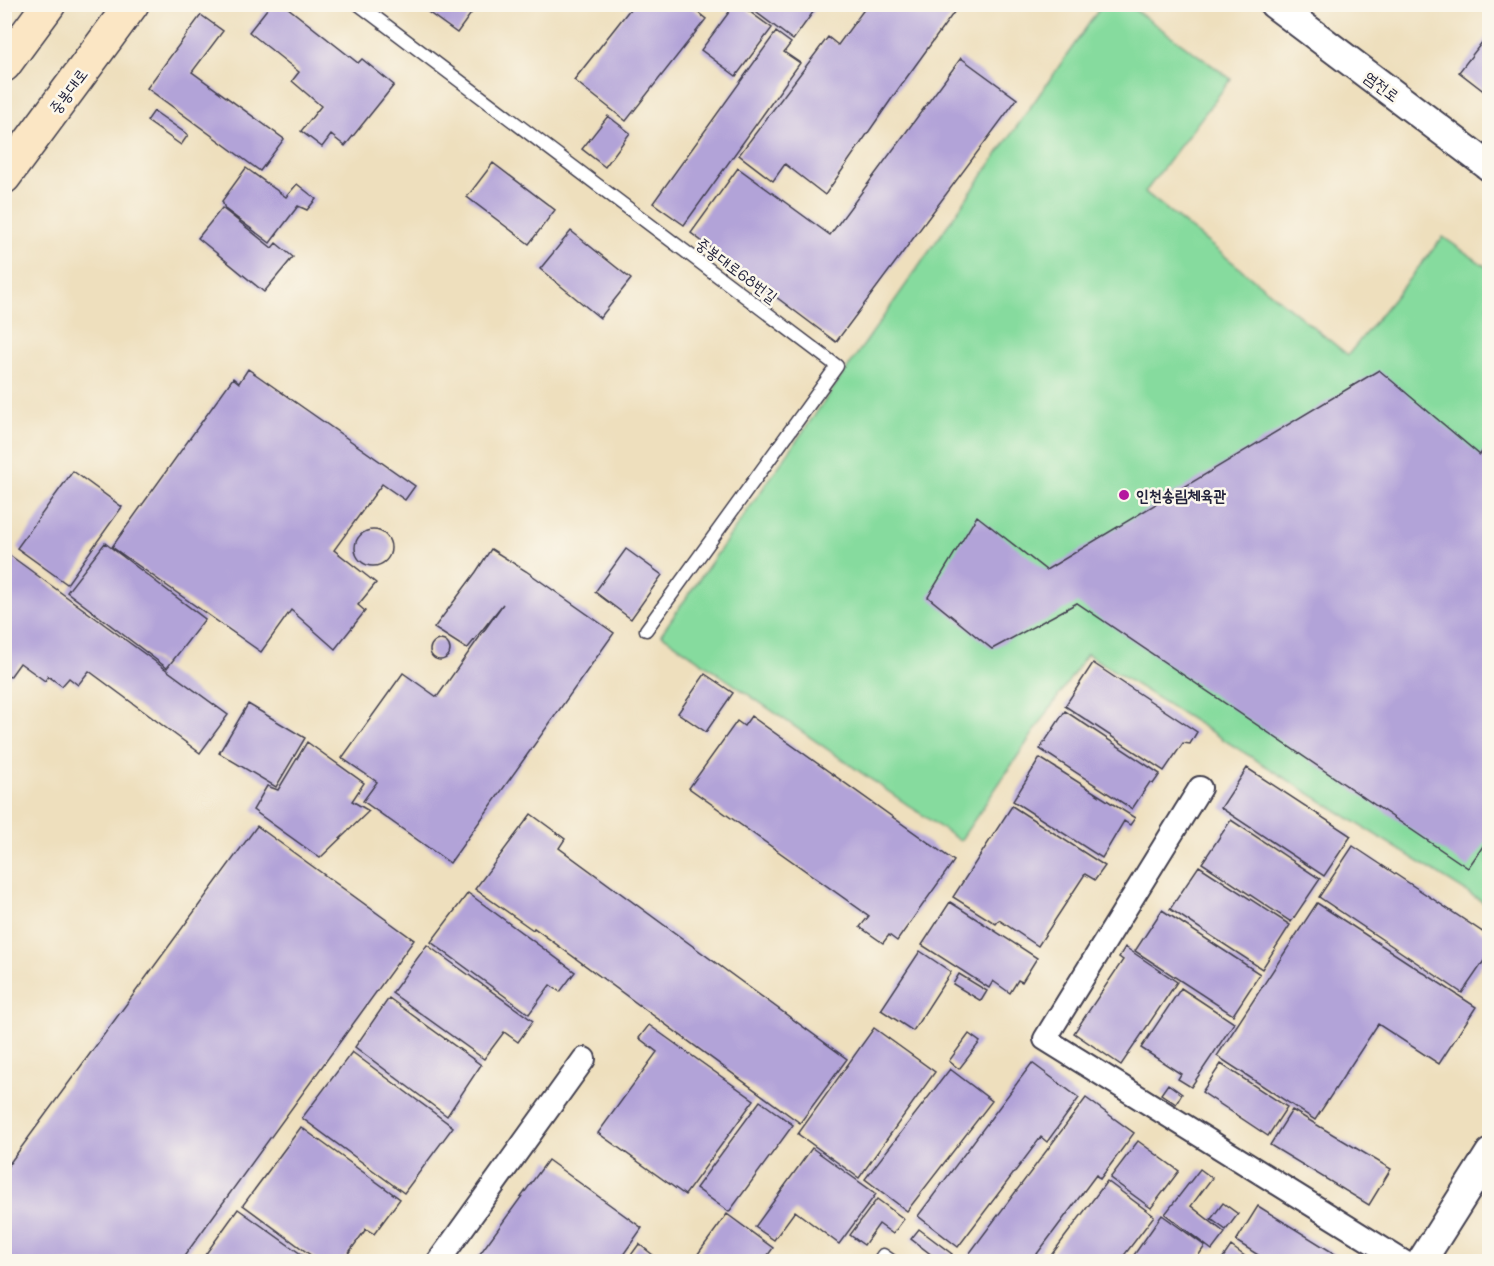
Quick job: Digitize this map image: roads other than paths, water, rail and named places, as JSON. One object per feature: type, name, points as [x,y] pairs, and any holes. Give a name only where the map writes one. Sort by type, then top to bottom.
[{"type":"main road","points":[[4,65],[49,4]]},
{"type":"main road","name":"중봉대로","points":[[4,177],[132,4]]},
{"type":"street","name":"염전로","points":[[1274,4],[1490,167]]},
{"type":"street","points":[[1200,788],[1045,1039],[1404,1262]]},
{"type":"street","points":[[438,1262],[585,1059]]},
{"type":"street","points":[[1421,1262],[1490,1153]]},
{"type":"lane","name":"중봉대로68번길","points":[[358,4],[837,366],[646,630]]},
{"type":"lane","points":[[878,1262],[883,1255],[893,1262]]},
{"type":"place","name":"인천송림체육관","points":[[1124,495]]}]
